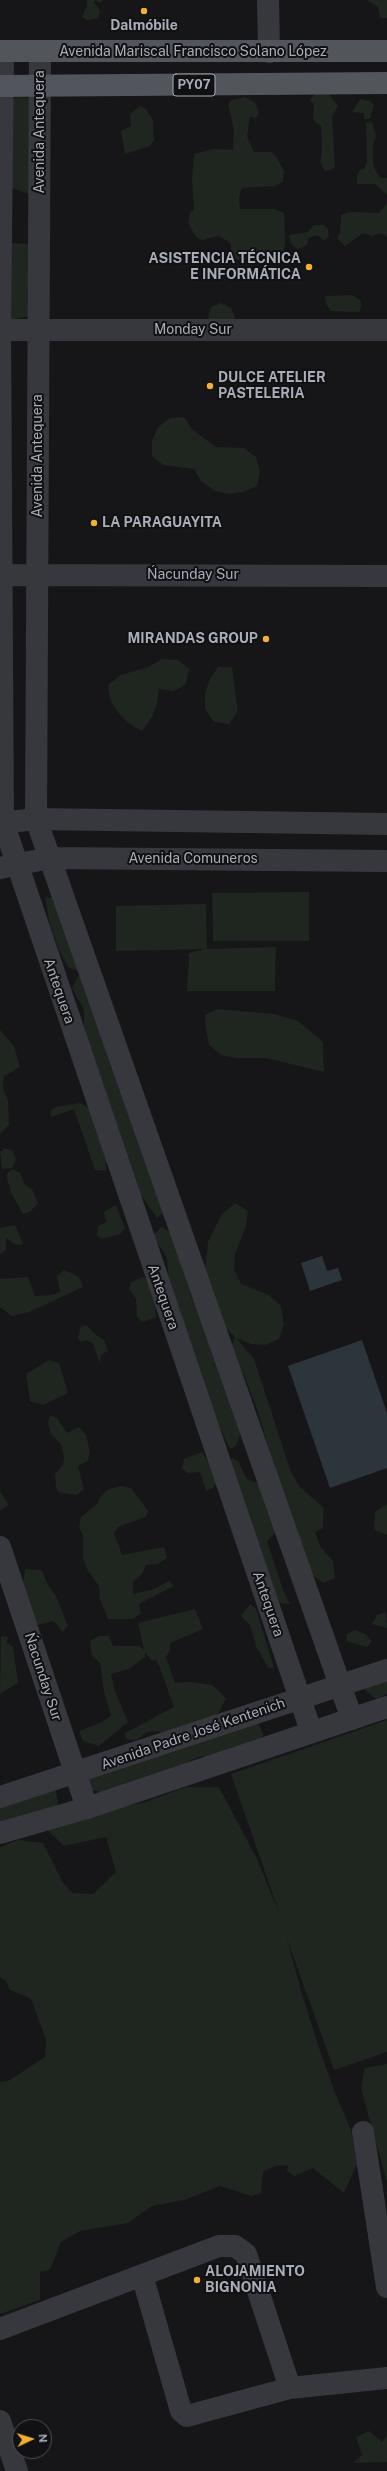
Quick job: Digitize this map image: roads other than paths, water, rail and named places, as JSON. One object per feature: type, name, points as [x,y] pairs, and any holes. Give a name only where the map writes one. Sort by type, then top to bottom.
[{"type":"main road","name":"Avenida Mariscal Francisco Solano López","points":[[1,51],[387,51]]},
{"type":"main road","name":"PY07","points":[[1,86],[387,83]]},
{"type":"street","points":[[268,0],[269,52]]},
{"type":"street","points":[[1,51],[0,330],[2,823],[8,866]]},
{"type":"street","name":"Avenida Antequera","points":[[40,52],[36,819],[49,858]]},
{"type":"street","name":"Monday Sur","points":[[0,330],[387,330]]},
{"type":"street","name":"Ńacunday Sur","points":[[1,575],[387,576]]},
{"type":"street","points":[[2,823],[36,819],[387,824]]},
{"type":"street","points":[[49,858],[352,1719]]},
{"type":"street","name":"Avenida Comuneros","points":[[8,866],[49,858],[387,861]]},
{"type":"street","name":"Antequera","points":[[8,866],[311,1732]]},
{"type":"street","name":"Ńacunday Sur","points":[[0,1547],[86,1808]]},
{"type":"street","name":"Avenida Padre José Kentenich","points":[[0,1797],[76,1774],[387,1670]]},
{"type":"street","points":[[0,1833],[86,1808],[387,1707]]},
{"type":"street","points":[[363,2132],[387,2287]]},
{"type":"street","points":[[0,2329],[219,2246],[235,2246],[246,2254],[290,2388]]},
{"type":"street","points":[[142,2275],[181,2411],[187,2416],[290,2388],[387,2378]]},
{"type":"street","points":[[0,2421],[10,2466]]},
{"type":"place","name":"Dalmóbile","points":[[144,11]]},
{"type":"place","name":"ASISTENCIA TÉCNICA E INFORMÁTICA","points":[[309,267]]},
{"type":"place","name":"DULCE ATELIER PASTELERIA","points":[[210,386]]},
{"type":"place","name":"LA PARAGUAYITA","points":[[94,523]]},
{"type":"place","name":"MIRANDAS GROUP","points":[[266,639]]},
{"type":"place","name":"ALOJAMIENTO BIGNONIA","points":[[197,2280]]}]
